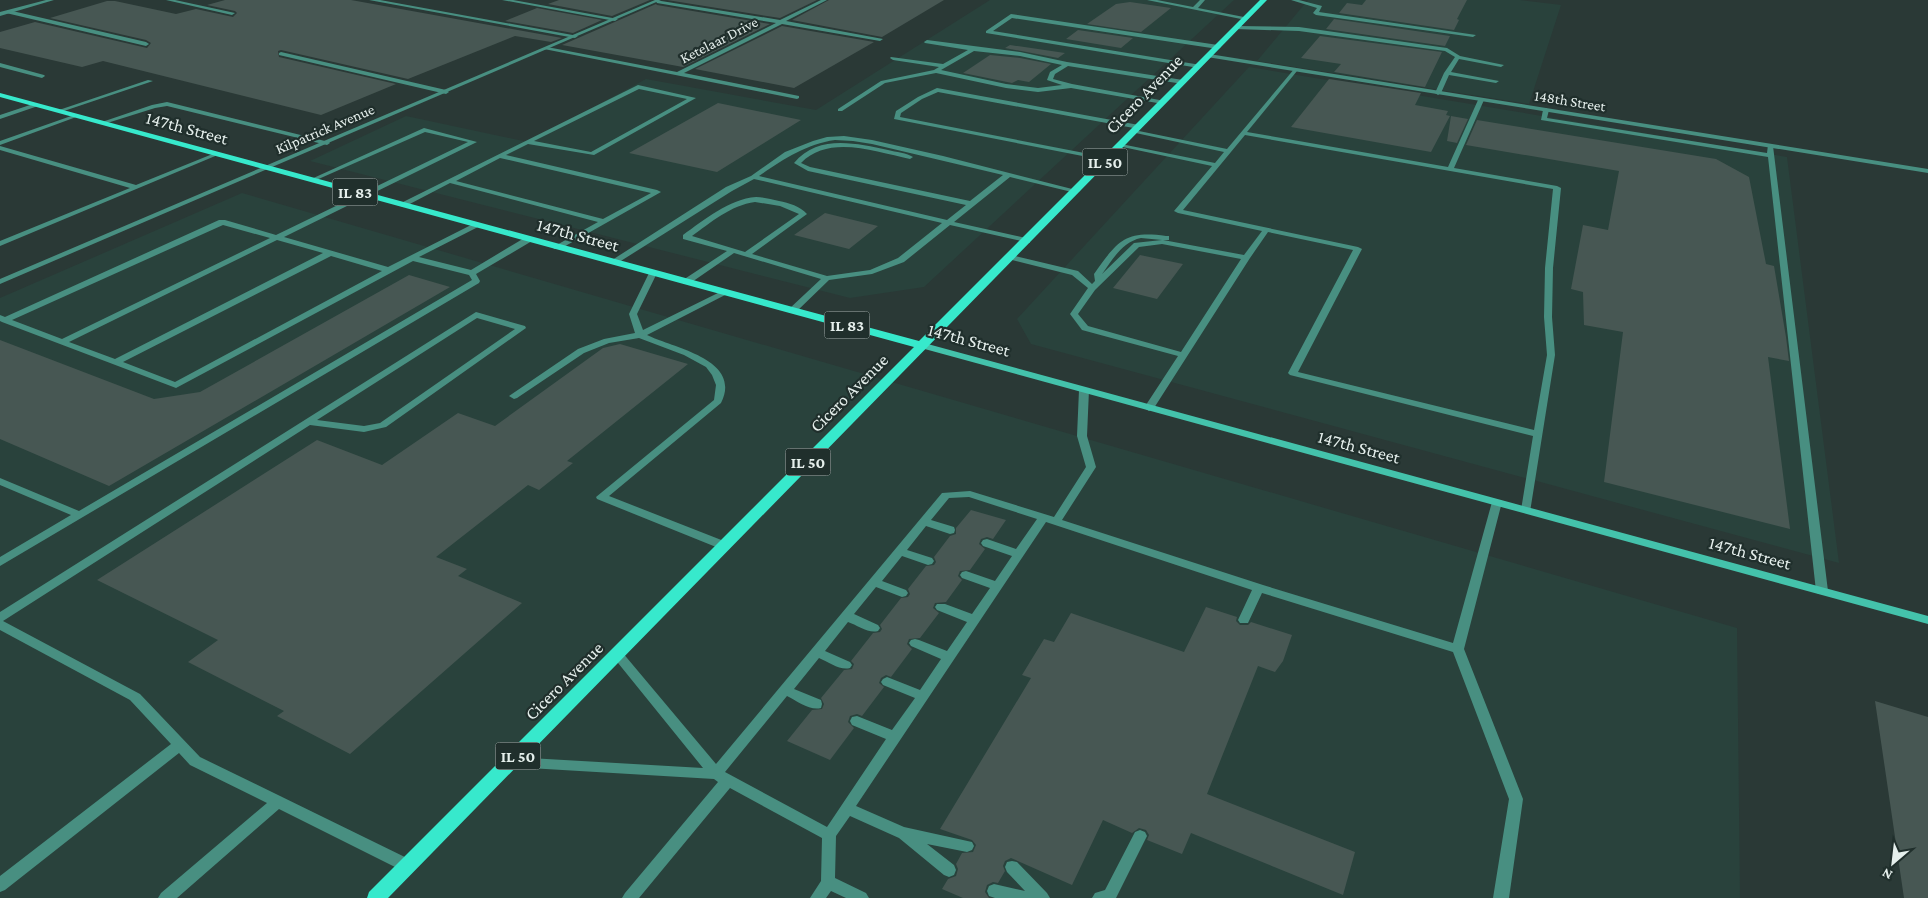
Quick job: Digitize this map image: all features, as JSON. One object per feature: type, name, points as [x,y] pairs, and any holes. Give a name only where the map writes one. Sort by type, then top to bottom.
[{"type":"main road","name":"Cicero Avenue","points":[[376,898],[924,346],[1264,0]]},
{"type":"main road","name":"147th Street","points":[[0,95],[1928,620]]},
{"type":"street","points":[[0,14],[52,0]]},
{"type":"street","points":[[168,0],[232,13]]},
{"type":"street","points":[[371,0],[575,36]]},
{"type":"street","points":[[504,0],[615,19]]},
{"type":"street","points":[[658,0],[880,39]]},
{"type":"street","name":"Kilpatrick Avenue","points":[[0,282],[658,0]]},
{"type":"street","name":"Ketelaar Drive","points":[[678,74],[824,0]]},
{"type":"street","points":[[1149,0],[1246,18]]},
{"type":"street","points":[[1194,9],[1203,0]]},
{"type":"street","points":[[1293,0],[1320,7],[1316,13],[1473,35]]},
{"type":"street","points":[[8,12],[146,44]]},
{"type":"street","points":[[1199,66],[988,32],[1011,16],[1218,47]]},
{"type":"street","points":[[1237,28],[1299,29],[1447,50],[1458,57],[1501,65]]},
{"type":"street","points":[[927,42],[973,50],[1020,54],[1067,64],[1183,82]]},
{"type":"street","points":[[547,48],[798,97]]},
{"type":"street","points":[[840,110],[883,82],[936,71],[973,50]]},
{"type":"street","points":[[281,54],[446,92]]},
{"type":"street","name":"148th Street","points":[[1209,56],[1928,171]]},
{"type":"street","points":[[1438,93],[1447,73],[1458,57]]},
{"type":"street","points":[[893,58],[943,66]]},
{"type":"street","points":[[1067,64],[1052,73],[1050,80],[1071,86],[1163,102]]},
{"type":"street","points":[[0,65],[42,76]]},
{"type":"street","points":[[1295,70],[1178,211],[1358,249],[1293,373],[1538,434]]},
{"type":"street","points":[[936,71],[1006,86],[1038,90],[1071,86]]},
{"type":"street","points":[[1447,73],[1496,81]]},
{"type":"street","points":[[59,112],[150,81]]},
{"type":"street","points":[[401,205],[638,87],[693,98],[592,154],[528,142]]},
{"type":"street","points":[[1108,159],[896,118],[898,112],[937,90],[1137,130],[1228,151]]},
{"type":"street","points":[[1450,170],[1481,100]]},
{"type":"street","points":[[102,123],[154,106],[167,104],[327,143]]},
{"type":"street","points":[[0,117],[36,105]]},
{"type":"street","points":[[1546,110],[1543,120],[1772,156]]},
{"type":"street","points":[[0,143],[76,116]]},
{"type":"street","points":[[62,342],[280,238],[474,142],[424,130],[312,180]]},
{"type":"street","points":[[1243,133],[1557,188],[1549,268],[1548,317],[1551,355],[1526,510]]},
{"type":"street","points":[[613,262],[729,189],[753,177],[792,150],[829,138],[862,140],[958,161],[1008,176],[1076,191]]},
{"type":"street","points":[[972,204],[808,169],[797,163],[802,154],[821,146],[846,145],[964,169],[990,170]]},
{"type":"street","points":[[1121,146],[1216,165]]},
{"type":"street","points":[[1770,146],[1822,591]]},
{"type":"street","points":[[0,148],[135,187]]},
{"type":"street","points":[[0,244],[217,154]]},
{"type":"street","points":[[500,156],[657,192],[556,247]]},
{"type":"street","points":[[747,254],[803,214],[798,209],[750,200],[713,218],[686,237],[827,278],[872,272],[901,260],[1008,176]]},
{"type":"street","points":[[753,177],[1027,241]]},
{"type":"street","points":[[449,181],[604,221]]},
{"type":"street","points":[[2,319],[222,222],[389,270]]},
{"type":"street","points":[[2,319],[176,385],[475,225]]},
{"type":"street","points":[[1149,408],[1266,230]]},
{"type":"street","points":[[1099,282],[1098,274],[1121,243],[1135,236],[1158,236],[1219,247],[1232,255]]},
{"type":"street","points":[[412,258],[472,273],[529,239]]},
{"type":"street","points":[[1183,355],[1085,328],[1074,314],[1092,288],[1137,245],[1162,242],[1246,258]]},
{"type":"street","points":[[686,282],[734,250]]},
{"type":"street","points":[[116,362],[330,253]]},
{"type":"street","points":[[1011,258],[1075,273],[1092,288]]},
{"type":"street","points":[[0,562],[476,281],[472,273]]},
{"type":"street","points":[[640,335],[633,314],[653,273]]},
{"type":"street","points":[[792,311],[827,278]]},
{"type":"street","points":[[514,396],[581,351],[608,341],[640,335],[725,293]]},
{"type":"street","points":[[0,618],[307,422],[476,315],[522,328],[383,425],[364,429],[307,422]]},
{"type":"street","points":[[640,335],[696,356],[716,372],[721,386],[718,401],[601,497],[725,546]]},
{"type":"street","points":[[1056,522],[1091,467],[1082,436],[1084,390]]},
{"type":"street","points":[[0,481],[79,515]]},
{"type":"street","points":[[630,898],[785,690],[946,495],[970,494],[1259,588],[1458,649]]},
{"type":"street","points":[[1497,502],[1458,649],[1516,799],[1501,898]]},
{"type":"street","points":[[818,898],[828,882],[829,835],[1043,518]]},
{"type":"street","points":[[924,522],[950,530]]},
{"type":"street","points":[[987,543],[1018,554]]},
{"type":"street","points":[[900,551],[928,561]]},
{"type":"street","points":[[966,574],[997,586]]},
{"type":"street","points":[[874,582],[902,593]]},
{"type":"street","points":[[1244,620],[1259,588]]},
{"type":"street","points":[[941,607],[974,620]]},
{"type":"street","points":[[847,616],[874,628]]},
{"type":"street","points":[[0,625],[135,697],[195,761],[408,866]]},
{"type":"street","points":[[914,643],[949,657]]},
{"type":"street","points":[[816,652],[846,665]]},
{"type":"street","points":[[618,655],[722,777],[829,835]]},
{"type":"street","points":[[887,682],[922,696]]},
{"type":"street","points":[[785,690],[816,704]]},
{"type":"street","points":[[857,721],[895,737]]},
{"type":"street","points":[[0,885],[180,745]]},
{"type":"street","points":[[512,762],[722,777]]},
{"type":"street","points":[[166,898],[278,802]]},
{"type":"street","points":[[847,808],[902,833],[967,846]]},
{"type":"street","points":[[902,833],[949,870]]},
{"type":"street","points":[[1100,898],[1110,895],[1140,836]]},
{"type":"street","points":[[1012,866],[1042,898]]},
{"type":"street","points":[[828,882],[861,898]]},
{"type":"street","points":[[994,891],[1028,898]]},
{"type":"shaded area","points":[[990,0],[1234,0],[924,287],[850,298],[310,161],[406,116],[528,142],[646,79],[816,110]]},
{"type":"shaded area","points":[[1308,0],[1520,0],[1561,5],[1529,104],[1257,61]]},
{"type":"shaded area","points":[[1249,67],[1787,157],[1839,563],[1031,344],[1017,319]]},
{"type":"shaded area","points":[[242,193],[1737,628],[1740,898],[0,898],[0,298]]},
{"type":"building","points":[[225,0],[351,0],[562,38],[551,42],[515,36],[408,79],[281,50],[278,51],[279,57],[396,84],[321,115],[103,61],[82,67],[0,48],[0,32],[35,22],[147,48],[151,43],[146,40],[50,18],[107,1],[176,14],[196,9],[233,17],[237,13],[235,11],[207,5]]},
{"type":"building","points":[[559,0],[650,0],[612,16],[548,4]]},
{"type":"building","points":[[667,0],[817,0],[780,18]]},
{"type":"building","points":[[829,0],[944,0],[882,37],[792,20]]},
{"type":"building","points":[[1366,0],[1467,0],[1457,19],[1459,20],[1454,30],[1339,13],[1347,3],[1362,5]]},
{"type":"building","points":[[1130,2],[1171,8],[1141,32],[1087,24],[1116,4]]},
{"type":"building","points":[[656,4],[770,24],[683,67],[562,45]]},
{"type":"building","points":[[537,8],[602,20],[573,33],[505,21]]},
{"type":"building","points":[[1334,19],[1450,36],[1445,46],[1326,29]]},
{"type":"building","points":[[782,26],[874,42],[794,88],[695,69]]},
{"type":"building","points":[[1078,30],[1133,38],[1121,48],[1066,39]]},
{"type":"building","points":[[1320,36],[1442,52],[1425,87],[1334,72],[1341,64],[1301,58]]},
{"type":"building","points":[[1010,45],[1065,53],[1058,58],[1005,48]]},
{"type":"building","points":[[990,55],[1051,64],[1029,82],[1018,80],[1012,83],[963,73]]},
{"type":"building","points":[[1329,79],[1421,93],[1415,105],[1448,111],[1446,115],[1450,116],[1431,152],[1291,127]]},
{"type":"building","points":[[718,103],[801,120],[717,172],[629,153]]},
{"type":"building","points":[[1451,116],[1468,119],[1457,143],[1447,141]]},
{"type":"building","points":[[1477,120],[1716,159],[1749,177],[1766,264],[1774,266],[1789,361],[1768,357],[1790,529],[1604,482],[1623,332],[1584,325],[1583,292],[1571,289],[1583,225],[1608,230],[1619,171],[1466,145]]},
{"type":"building","points":[[825,213],[878,226],[849,249],[794,235]]},
{"type":"building","points":[[1140,255],[1183,264],[1157,299],[1113,288]]},
{"type":"building","points":[[409,275],[450,287],[109,486],[0,439],[0,340],[154,399],[200,392]]},
{"type":"building","points":[[620,344],[688,364],[567,461],[573,463],[539,490],[528,485],[436,557],[467,569],[458,576],[522,603],[350,754],[277,716],[284,711],[188,662],[218,640],[97,580],[317,440],[382,465],[458,413],[495,426],[603,348]]},
{"type":"building","points":[[971,510],[1006,520],[993,539],[987,537],[981,539],[979,544],[985,549],[970,570],[960,571],[958,576],[962,580],[946,602],[935,603],[933,608],[939,613],[920,638],[909,639],[907,644],[912,649],[891,677],[886,675],[881,678],[879,683],[884,687],[862,716],[857,714],[850,716],[848,722],[854,728],[830,760],[787,741],[812,710],[822,709],[824,704],[821,698],[844,670],[852,669],[854,664],[851,661],[873,633],[880,632],[882,629],[880,625],[901,598],[908,597],[910,594],[908,589],[926,566],[934,565],[936,562],[934,557],[950,536],[956,534],[956,528]]},
{"type":"building","points":[[1206,607],[1237,617],[1236,621],[1240,625],[1248,625],[1251,622],[1292,635],[1283,661],[1275,672],[1258,666],[1207,794],[1355,852],[1343,895],[1191,833],[1182,854],[1147,840],[1149,835],[1146,830],[1139,828],[1132,833],[1103,820],[1072,885],[1011,858],[1005,861],[1003,866],[1005,871],[998,883],[993,882],[987,885],[985,892],[989,898],[963,898],[942,889],[948,879],[956,876],[958,869],[956,864],[962,853],[973,852],[976,845],[972,840],[940,829],[1031,678],[1022,675],[1044,639],[1054,642],[1071,613],[1184,652]]},
{"type":"building","points":[[1875,701],[1928,717],[1928,898],[1904,898]]}]
